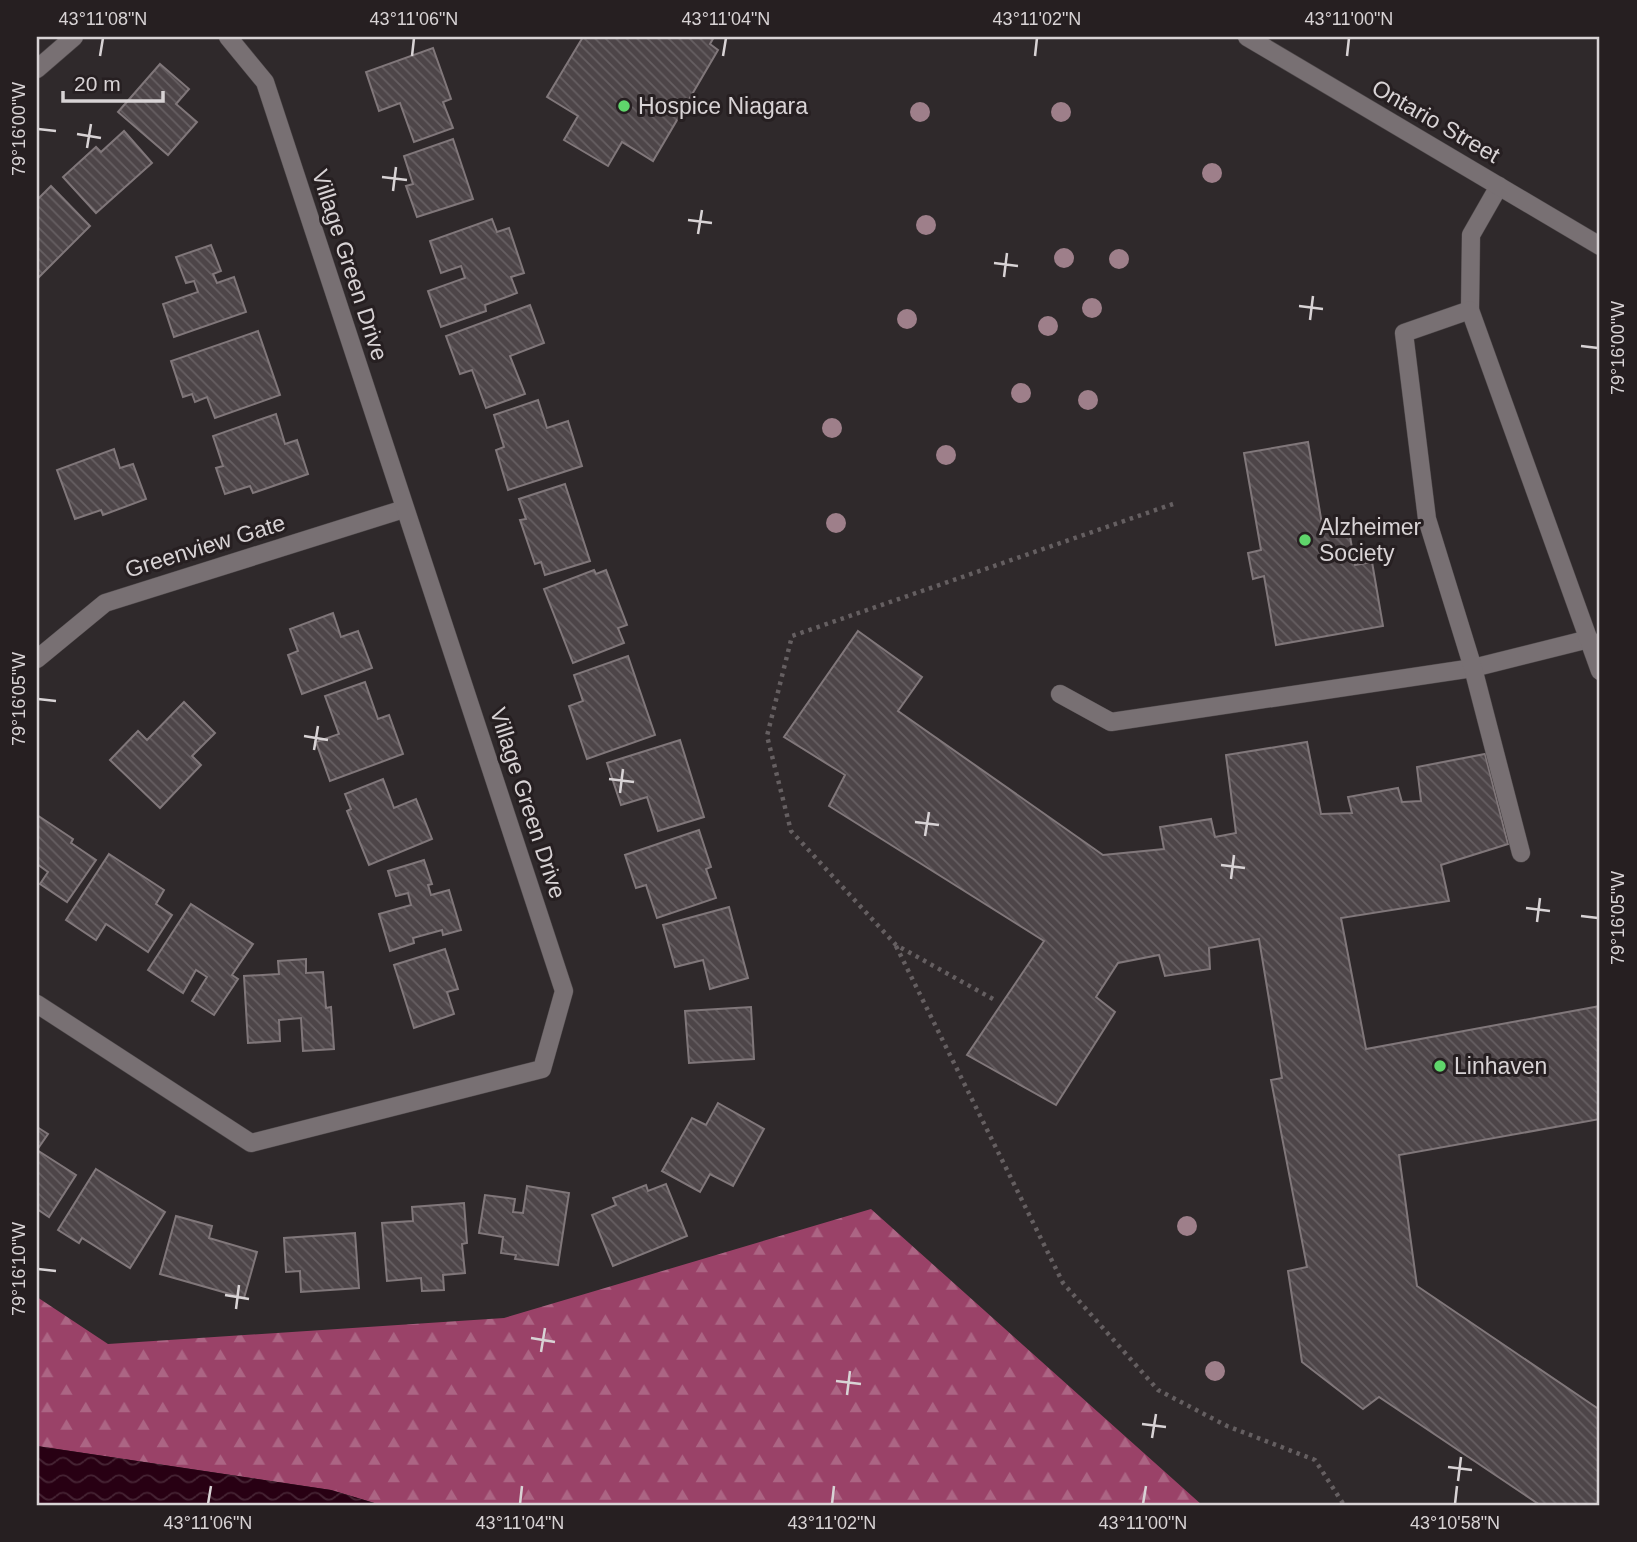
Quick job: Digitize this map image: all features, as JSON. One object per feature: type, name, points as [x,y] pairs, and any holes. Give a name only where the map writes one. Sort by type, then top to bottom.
[{"type":"street","points":[[37,69],[74,37]]},
{"type":"street","name":"Village Green Drive","points":[[37,1004],[251,1143],[541,1069],[564,991],[265,82],[228,37]]},
{"type":"street","name":"Ontario Street","points":[[1247,37],[1600,246]]},
{"type":"street","points":[[1499,186],[1471,235],[1470,310],[1600,671]]},
{"type":"street","points":[[1470,310],[1404,333],[1426,519],[1473,668],[1521,853]]},
{"type":"street","name":"Greenview Gate","points":[[37,659],[105,603],[404,509]]},
{"type":"street","points":[[1060,694],[1111,722],[1473,668],[1589,639]]},
{"type":"path","points":[[1173,504],[792,636],[767,736],[791,831],[896,945],[1063,1283],[1158,1390],[1227,1426],[1315,1460],[1344,1505]]},
{"type":"path","points":[[896,945],[993,999]]},
{"type":"green space","points":[[871,1209],[1202,1505],[381,1505],[331,1490],[37,1446],[37,1297],[108,1344],[504,1318]]},
{"type":"water","points":[[37,1446],[331,1490],[381,1505],[37,1505]]},
{"type":"building","name":"Hospice Niagara","points":[[583,37],[714,37],[710,44],[718,50],[653,161],[622,142],[608,166],[564,140],[578,116],[547,97]]},
{"type":"building","points":[[433,48],[451,99],[443,102],[453,128],[414,142],[400,103],[379,111],[366,72]]},
{"type":"building","points":[[160,64],[189,89],[176,104],[197,122],[168,155],[118,112]]},
{"type":"building","points":[[124,131],[152,163],[96,213],[63,177],[96,147],[101,152]]},
{"type":"building","points":[[453,139],[473,199],[417,217],[406,186],[413,184],[404,156]]},
{"type":"building","points":[[51,186],[90,226],[37,279],[37,200]]},
{"type":"building","points":[[492,219],[497,232],[509,228],[524,273],[511,277],[517,293],[485,305],[486,311],[441,327],[428,291],[465,278],[461,266],[441,273],[430,241]]},
{"type":"building","points":[[211,245],[221,271],[213,274],[217,283],[234,277],[246,312],[174,337],[163,304],[198,292],[194,281],[186,283],[176,257]]},
{"type":"building","points":[[530,305],[544,343],[510,356],[525,394],[486,408],[472,370],[460,374],[446,336]]},
{"type":"building","points":[[258,331],[280,395],[215,418],[207,397],[195,402],[192,394],[183,397],[171,361]]},
{"type":"building","points":[[538,400],[547,428],[568,421],[582,466],[508,490],[496,450],[504,447],[494,415]]},
{"type":"building","points":[[276,414],[285,444],[297,440],[308,474],[253,493],[250,486],[225,494],[216,468],[223,466],[213,436]]},
{"type":"building","name":"Alzheimer Society","points":[[1308,442],[1323,530],[1348,525],[1355,565],[1372,562],[1383,626],[1276,645],[1264,576],[1253,579],[1248,553],[1261,550],[1244,453]]},
{"type":"building","points":[[114,449],[120,468],[133,464],[146,499],[103,515],[101,510],[75,519],[57,470]]},
{"type":"building","points":[[565,484],[590,561],[545,575],[541,562],[535,564],[520,520],[526,519],[519,499]]},
{"type":"building","points":[[594,570],[596,574],[606,570],[627,625],[618,628],[624,643],[573,663],[544,589]]},
{"type":"building","points":[[333,613],[341,637],[358,631],[372,668],[302,694],[288,655],[298,651],[290,629]]},
{"type":"building","name":"Linhaven","points":[[858,631],[922,677],[898,711],[1103,855],[1164,849],[1160,827],[1211,819],[1215,837],[1236,833],[1226,755],[1307,742],[1321,814],[1352,813],[1348,797],[1398,788],[1402,802],[1421,801],[1417,767],[1485,754],[1508,844],[1441,865],[1449,901],[1341,918],[1366,1049],[1600,1006],[1600,1119],[1399,1155],[1417,1286],[1600,1410],[1600,1505],[1540,1505],[1379,1397],[1363,1409],[1302,1362],[1288,1271],[1307,1267],[1271,1080],[1282,1078],[1259,939],[1209,948],[1210,969],[1165,976],[1159,955],[1118,963],[1096,997],[1115,1012],[1056,1105],[967,1055],[1044,941],[829,806],[845,775],[784,737]]},
{"type":"building","points":[[628,656],[655,735],[587,759],[569,706],[583,701],[574,675]]},
{"type":"building","points":[[365,682],[378,719],[389,715],[403,754],[330,781],[316,742],[339,734],[325,696]]},
{"type":"building","points":[[184,702],[215,733],[192,756],[201,765],[160,808],[110,760],[138,731],[147,740]]},
{"type":"building","points":[[680,740],[704,817],[658,831],[647,797],[621,805],[607,763]]},
{"type":"building","points":[[383,779],[394,808],[416,799],[432,839],[369,865],[347,811],[351,809],[345,794]]},
{"type":"building","points":[[37,815],[73,839],[71,843],[96,860],[67,902],[40,884],[48,872],[37,864]]},
{"type":"building","points":[[699,830],[711,867],[706,869],[716,898],[657,918],[646,885],[636,888],[625,855]]},
{"type":"building","points":[[109,854],[164,890],[156,904],[172,915],[148,952],[106,924],[96,940],[66,920]]},
{"type":"building","points":[[424,860],[432,884],[428,885],[431,895],[449,890],[461,930],[443,935],[442,930],[413,938],[414,943],[390,951],[379,914],[411,905],[408,893],[396,896],[388,871]]},
{"type":"building","points":[[191,904],[253,944],[232,975],[238,979],[214,1015],[192,1001],[207,977],[196,970],[183,993],[148,970]]},
{"type":"building","points":[[729,907],[748,978],[710,989],[703,960],[675,967],[663,925]]},
{"type":"building","points":[[445,949],[458,989],[447,992],[454,1014],[414,1028],[394,965]]},
{"type":"building","points":[[306,959],[306,973],[323,972],[326,1008],[331,1007],[334,1049],[303,1051],[301,1018],[279,1020],[280,1041],[248,1043],[244,976],[279,974],[278,961]]},
{"type":"building","points":[[751,1007],[754,1059],[689,1063],[685,1011]]},
{"type":"building","points":[[718,1103],[764,1129],[733,1186],[710,1174],[700,1192],[662,1171],[692,1118],[706,1125]]},
{"type":"building","points":[[37,1127],[48,1134],[37,1150]]},
{"type":"building","points":[[37,1150],[76,1175],[49,1217],[37,1209]]},
{"type":"building","points":[[96,1169],[165,1212],[130,1268],[82,1238],[79,1243],[58,1230]]},
{"type":"building","points":[[666,1184],[687,1236],[613,1266],[592,1215],[616,1205],[613,1198],[646,1185],[648,1191]]},
{"type":"building","points":[[527,1186],[569,1193],[558,1265],[515,1259],[516,1255],[501,1253],[503,1237],[479,1233],[485,1195],[515,1199],[513,1212],[523,1213]]},
{"type":"building","points":[[464,1203],[467,1243],[462,1244],[465,1273],[443,1275],[444,1290],[422,1291],[421,1278],[387,1281],[382,1223],[413,1221],[412,1207]]},
{"type":"building","points":[[176,1216],[212,1226],[209,1238],[257,1252],[244,1298],[160,1274]]},
{"type":"building","points":[[355,1233],[359,1288],[301,1292],[300,1271],[286,1272],[284,1238]]},
{"type":"place","name":"Hospice Niagara","points":[[624,106]]},
{"type":"place","name":"Alzheimer Society","points":[[1305,540]]},
{"type":"place","name":"Linhaven","points":[[1440,1066]]}]
